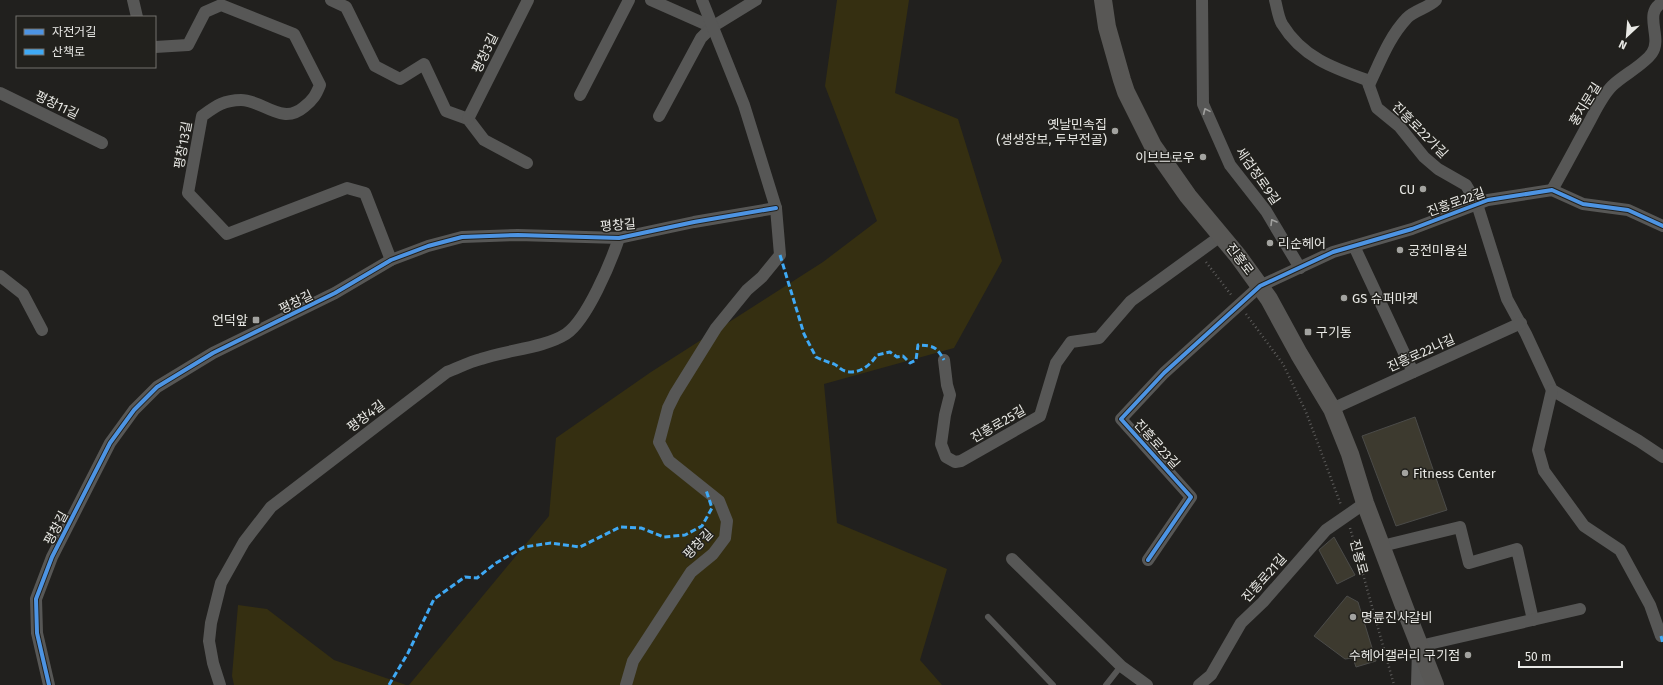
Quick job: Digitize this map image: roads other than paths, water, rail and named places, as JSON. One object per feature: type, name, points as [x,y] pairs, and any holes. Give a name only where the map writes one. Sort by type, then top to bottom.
[{"type":"main road","name":"진흥로","points":[[1105,0],[1108,27],[1124,86],[1153,146],[1188,196],[1222,235],[1269,299],[1299,354],[1332,409],[1350,454],[1365,503],[1435,685]]},
{"type":"main road","points":[[1419,685],[1420,646]]},
{"type":"street","points":[[133,0],[137,16]]},
{"type":"street","points":[[331,0],[346,8],[375,66],[400,79],[424,64],[446,111],[468,119],[484,140],[528,163]]},
{"type":"street","name":"평창3길","points":[[468,119],[528,0]]},
{"type":"street","points":[[580,95],[629,0]]},
{"type":"street","points":[[650,0],[712,27]]},
{"type":"street","name":"평창길","points":[[626,685],[634,662],[691,572],[712,554],[725,538],[727,521],[720,501],[669,461],[659,442],[668,408],[675,394],[716,328],[747,290],[762,277],[780,255],[776,208],[744,105],[702,0]]},
{"type":"street","points":[[659,116],[701,38],[712,27],[756,0]]},
{"type":"street","name":"세검정로9길","points":[[1202,0],[1203,104],[1230,165],[1266,211],[1300,268]]},
{"type":"street","points":[[1275,0],[1282,23],[1302,49],[1330,67],[1367,80],[1369,85]]},
{"type":"street","points":[[1369,85],[1389,42],[1408,17],[1431,5],[1436,0]]},
{"type":"street","name":"홍지문길","points":[[1552,190],[1598,105],[1607,92],[1612,86],[1653,52],[1656,43],[1653,22],[1654,11],[1658,5],[1663,2]]},
{"type":"street","name":"평창13길","points":[[156,47],[188,45],[205,12],[221,5],[294,34],[320,85],[315,98],[299,112],[285,115],[242,100],[222,102],[202,116],[188,193],[227,234],[347,188],[366,193],[391,260]]},
{"type":"street","name":"진흥로22가길","points":[[1369,85],[1377,108],[1399,126],[1424,157],[1438,169],[1466,185],[1477,204]]},
{"type":"street","name":"평창11길","points":[[0,93],[102,143]]},
{"type":"street","points":[[1552,190],[1583,204],[1628,210],[1663,226]]},
{"type":"street","name":"진흥로22길","points":[[1260,286],[1333,252],[1412,229],[1488,200],[1552,190]]},
{"type":"street","points":[[1477,204],[1507,299],[1552,390],[1639,441],[1663,457]]},
{"type":"street","name":"평창길","points":[[49,685],[37,633],[36,599],[52,557],[110,443],[134,410],[157,387],[213,353],[335,294],[391,260],[428,246],[462,237],[518,235],[619,238],[694,222],[776,208]]},
{"type":"street","name":"진흥로25길","points":[[944,360],[947,385],[950,395],[945,415],[941,444],[946,457],[955,462],[962,461],[1040,416],[1056,363],[1071,342],[1099,338],[1131,301],[1222,235]]},
{"type":"street","name":"평창4길","points":[[220,685],[213,663],[209,641],[211,623],[221,583],[244,542],[271,507],[447,372],[480,359],[554,340],[568,333],[594,297],[613,256],[619,238]]},
{"type":"street","points":[[1354,246],[1413,372]]},
{"type":"street","points":[[0,276],[23,294],[42,330]]},
{"type":"street","name":"진흥로23길","points":[[1148,560],[1191,497],[1121,419],[1164,373],[1260,286]]},
{"type":"street","name":"진흥로22나길","points":[[1332,409],[1520,324]]},
{"type":"street","points":[[1552,390],[1538,450],[1544,471],[1584,526],[1620,550],[1650,605],[1661,636]]},
{"type":"street","name":"진흥로21길","points":[[1199,685],[1211,674],[1241,623],[1263,602],[1326,530],[1365,503]]},
{"type":"street","name":"진흥로","points":[[1382,546],[1460,527],[1469,563],[1517,550],[1533,620]]},
{"type":"street","points":[[1012,559],[1121,666],[1147,685]]},
{"type":"street","points":[[1420,646],[1580,610]]},
{"type":"lane","points":[[988,617],[1053,685]]},
{"type":"lane","points":[[1106,685],[1121,666]]},
{"type":"place","name":"옛날민속집 (생생장보, 두부전골)","points":[[1115,131]]},
{"type":"place","name":"이브브로우","points":[[1203,157]]},
{"type":"place","name":"CU","points":[[1423,189]]},
{"type":"place","name":"리순헤어","points":[[1270,243]]},
{"type":"place","name":"궁전미용실","points":[[1400,250]]},
{"type":"place","name":"GS 슈퍼마켓","points":[[1344,298]]},
{"type":"place","name":"언덕앞","points":[[256,320]]},
{"type":"place","name":"구기동","points":[[1308,332]]},
{"type":"place","name":"Fitness Center","points":[[1405,473]]},
{"type":"place","name":"명륜진사갈비","points":[[1353,617]]},
{"type":"place","name":"수헤어갤러리 구기점","points":[[1468,655]]}]
